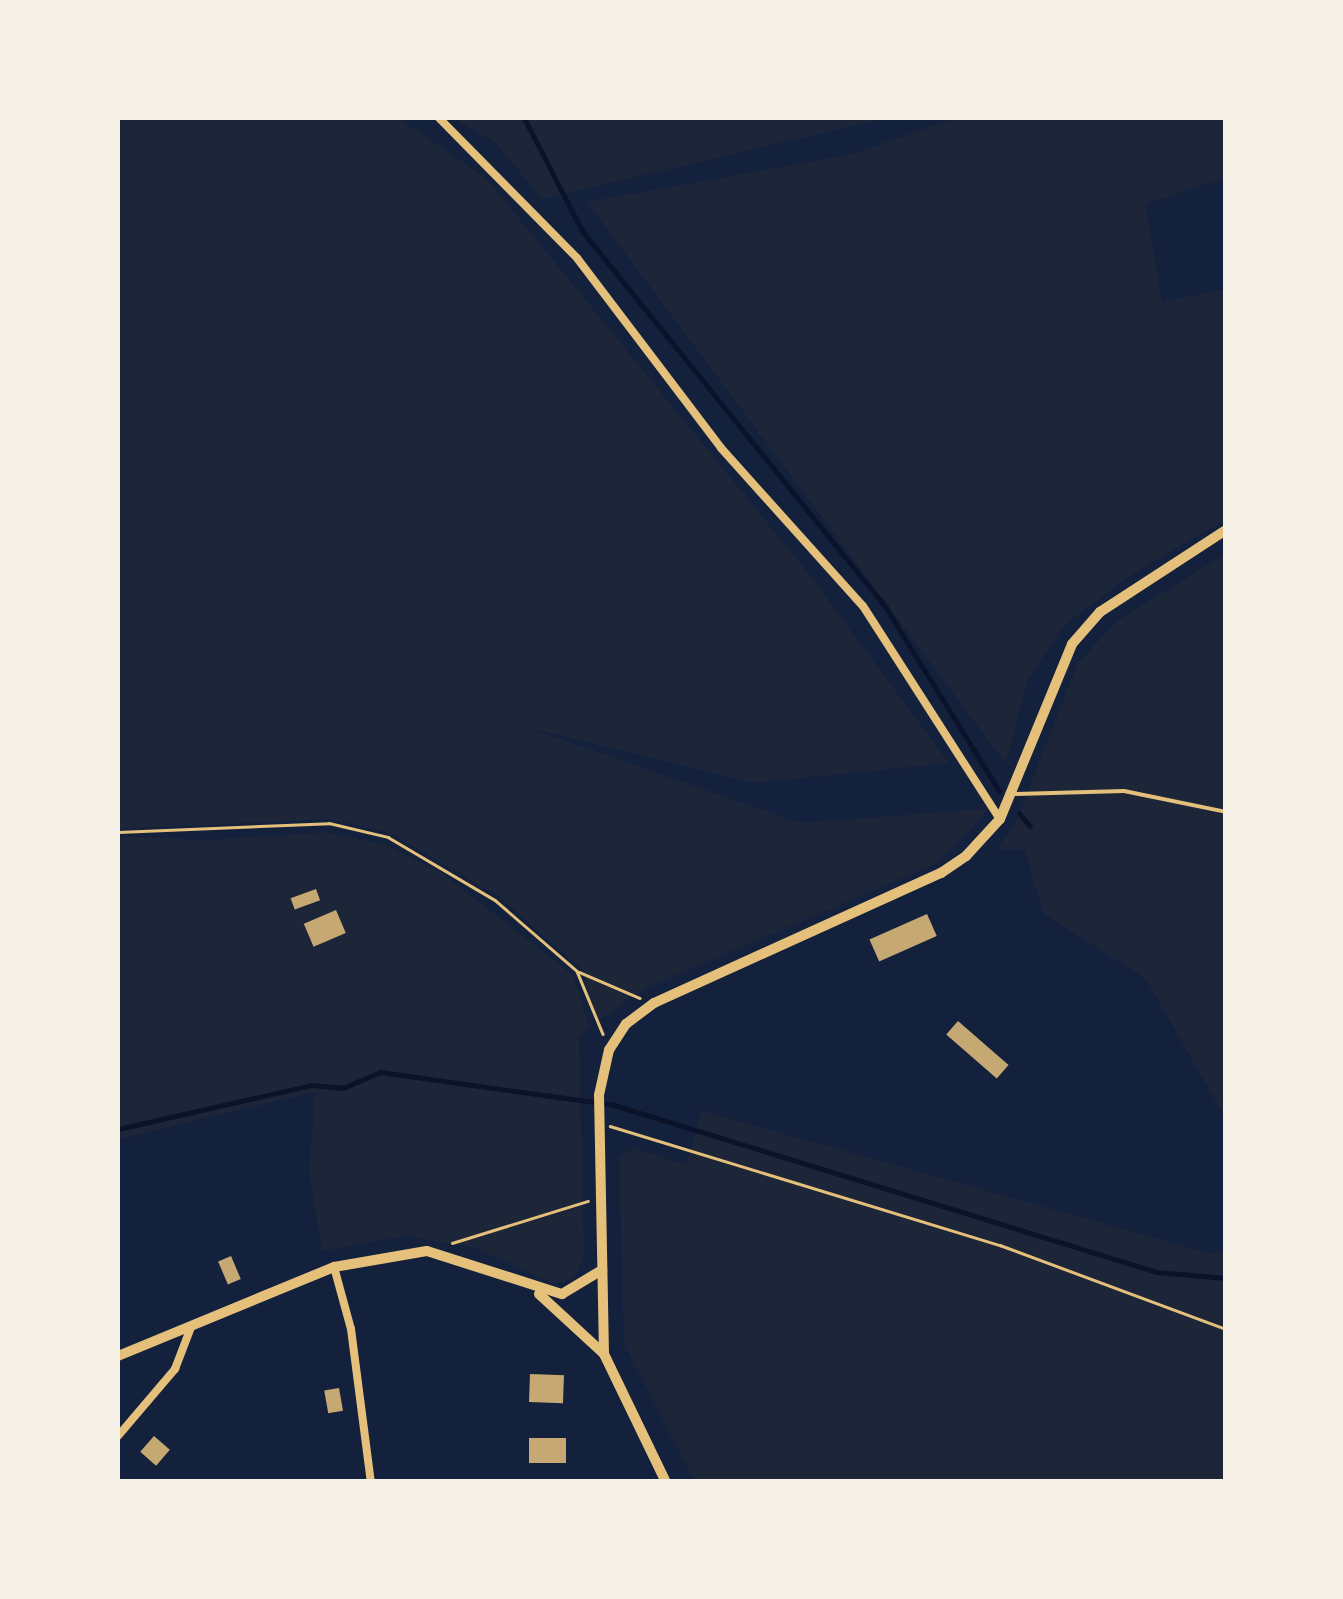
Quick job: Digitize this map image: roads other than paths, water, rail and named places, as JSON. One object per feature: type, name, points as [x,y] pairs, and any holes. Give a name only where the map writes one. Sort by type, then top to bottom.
[{"type":"street","points":[[439,118],[576,258],[721,448],[863,606],[1000,820]]},
{"type":"street","points":[[604,1354],[599,1094],[609,1050],[626,1024],[654,1003],[941,873],[1000,820],[1072,644],[1100,612],[1226,530]]},
{"type":"street","points":[[118,1356],[334,1267],[427,1251],[530,1287],[562,1294],[602,1270]]},
{"type":"street","points":[[334,1267],[351,1329],[371,1482]]},
{"type":"street","points":[[530,1287],[604,1354],[666,1482]]},
{"type":"street","points":[[118,1436],[175,1369],[191,1327]]},
{"type":"lane","points":[[1013,794],[1124,791],[1226,812]]},
{"type":"waterway","points":[[524,118],[582,231],[886,608],[999,791]]},
{"type":"waterway","points":[[1019,813],[1030,826]]},
{"type":"waterway","points":[[118,1129],[311,1085],[343,1088],[380,1072],[614,1105],[1157,1272],[1226,1278]]}]
